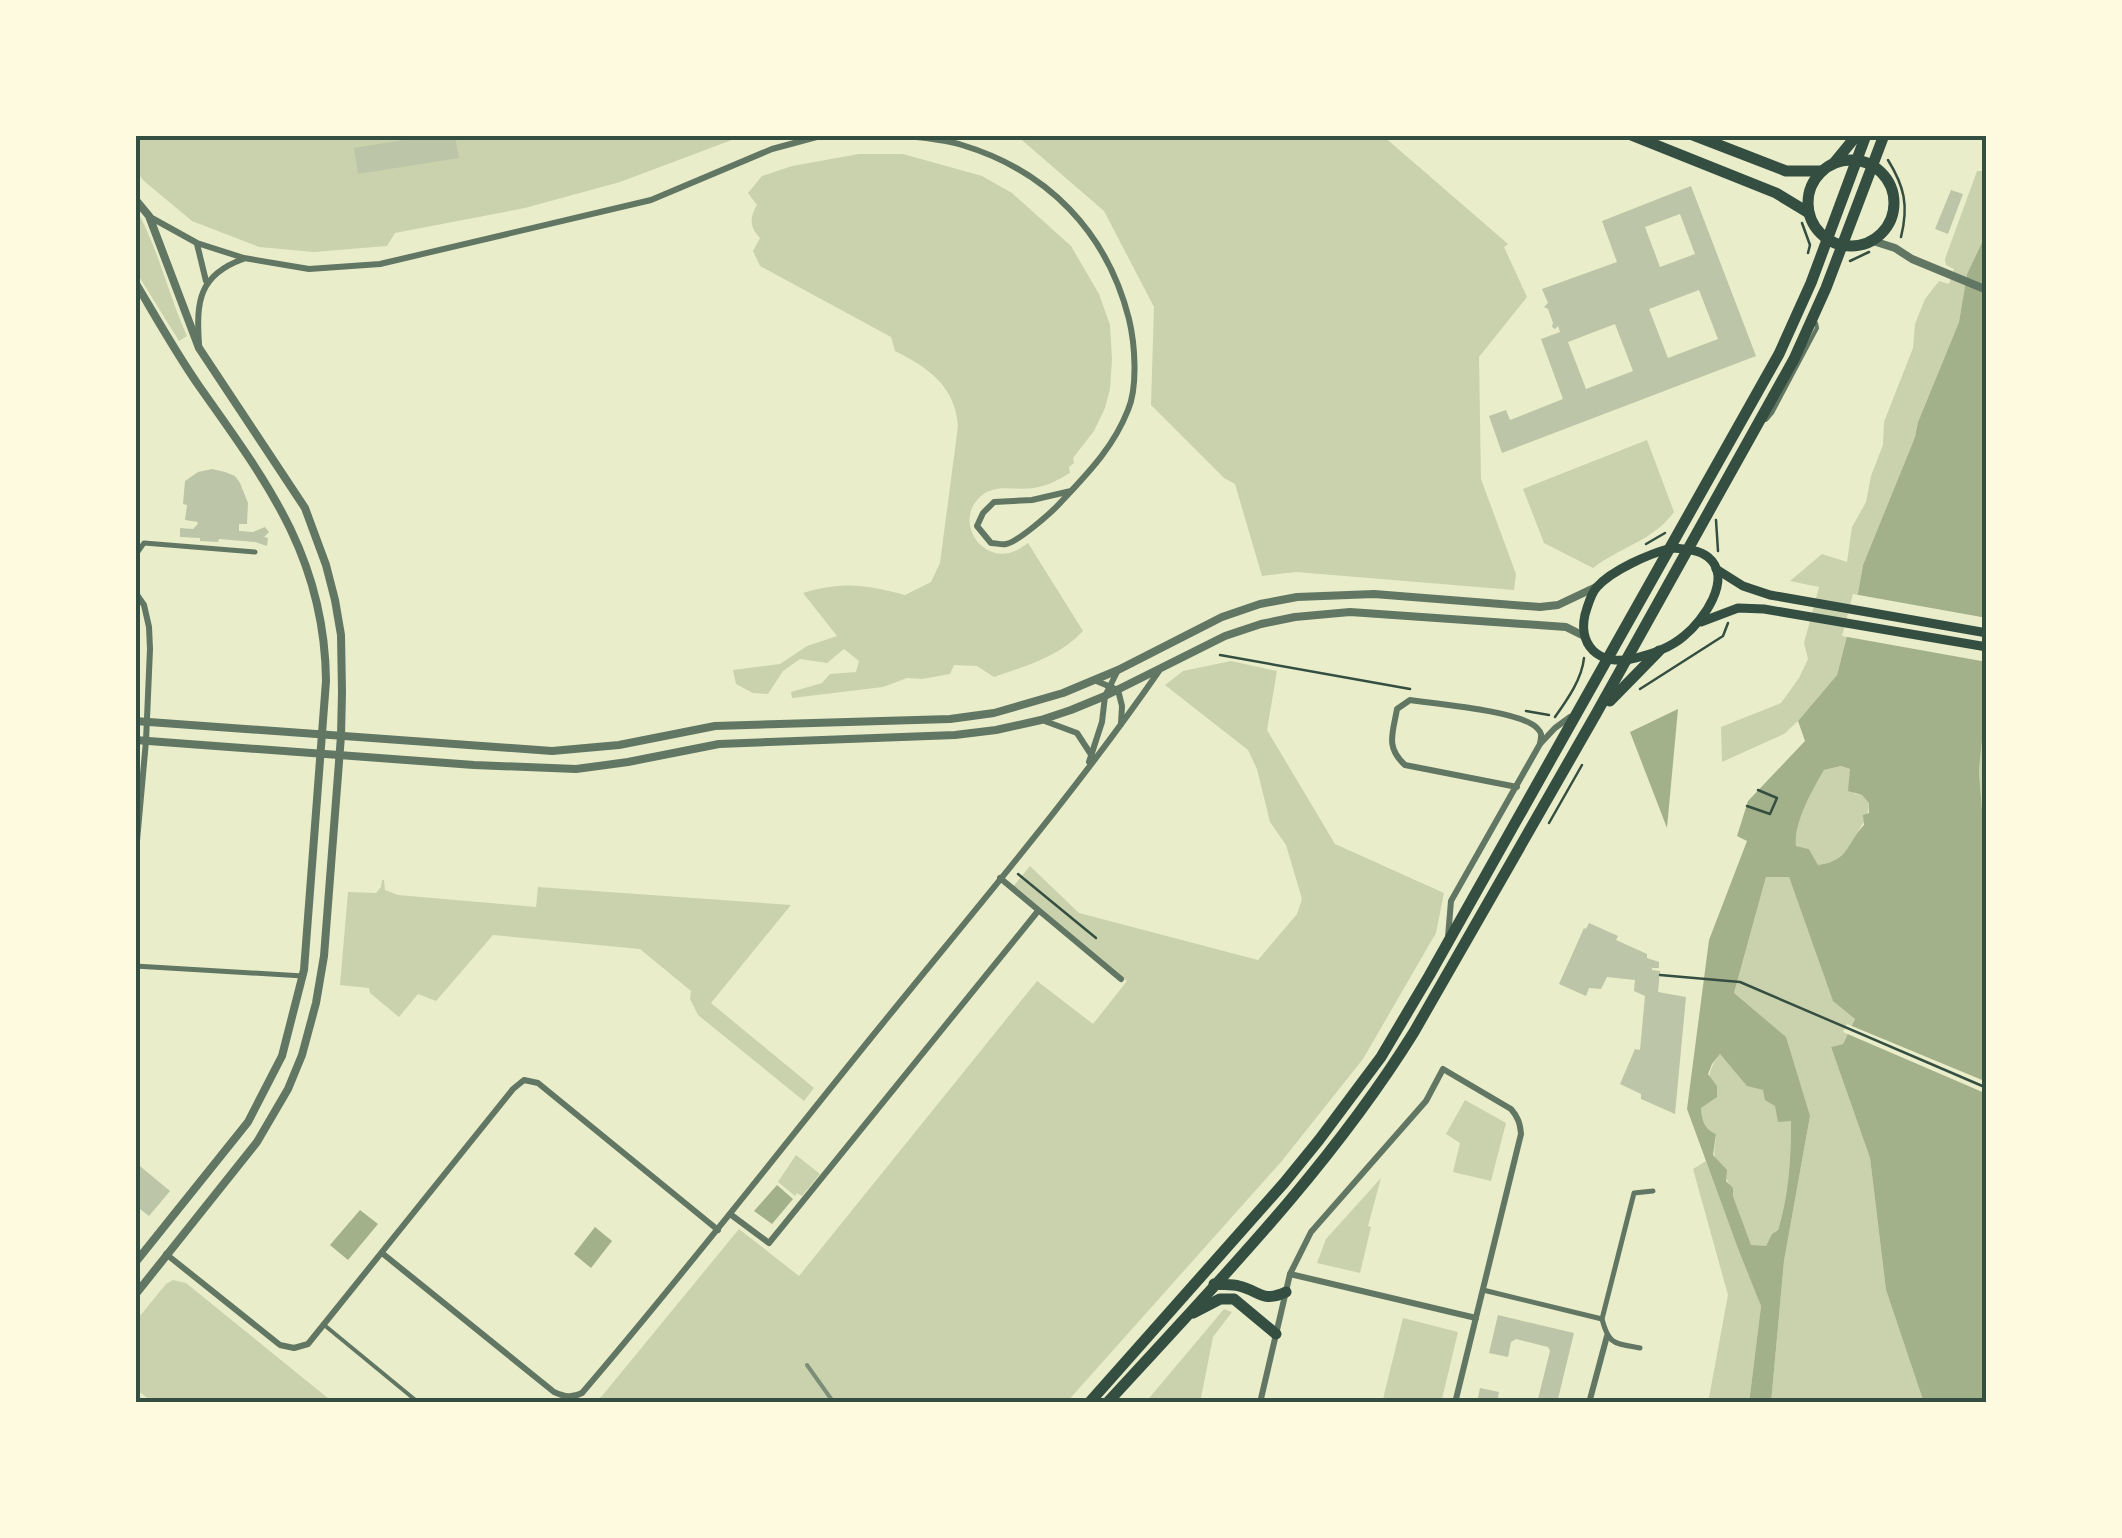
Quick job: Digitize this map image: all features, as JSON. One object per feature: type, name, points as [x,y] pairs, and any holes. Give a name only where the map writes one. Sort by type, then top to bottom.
[{"type":"highway","points":[[1631,135],[1776,193],[1828,240],[1853,247],[1873,241],[1889,225],[1895,203],[1889,181],[1873,165],[1857,160],[1834,163]]},
{"type":"highway","points":[[1693,135],[1786,171],[1822,170],[1834,163],[1857,135]]},
{"type":"highway","points":[[1090,1403],[1284,1183],[1381,1056],[1779,354],[1828,240],[1866,135]]},
{"type":"highway","points":[[1108,1403],[1326,1156],[1398,1057],[1794,359],[1884,135]]},
{"type":"highway","points":[[1802,215],[1822,170]]},
{"type":"highway","points":[[1596,714],[1659,651]]},
{"type":"highway","points":[[1236,1261],[1241,1286]]},
{"type":"highway","points":[[1192,1286],[1241,1286],[1260,1296],[1275,1297],[1286,1292]]},
{"type":"highway","points":[[1189,1315],[1220,1299],[1234,1299],[1276,1334]]},
{"type":"main road","points":[[1716,570],[1711,605],[1686,635],[1659,651],[1626,660],[1607,660],[1582,635],[1583,620],[1596,588],[1631,564],[1671,548],[1707,556],[1716,570],[1743,586],[1780,596],[1987,633]]},
{"type":"main road","points":[[1698,623],[1738,608],[1777,611],[1987,648]]},
{"type":"street","points":[[149,216],[197,243],[244,258],[310,270],[380,264],[651,200],[772,149],[824,135]]},
{"type":"street","points":[[901,135],[960,144],[1018,168],[1058,196],[1088,229],[1108,260],[1133,336],[1130,407],[1093,470],[1053,510],[1007,544],[991,542],[977,526],[994,502],[1032,500],[1071,491]]},
{"type":"street","points":[[951,135],[960,144]]},
{"type":"street","points":[[135,198],[149,216],[200,348],[305,508],[326,565],[341,635],[340,756],[324,956],[302,1054],[288,1089],[257,1142],[135,1294]]},
{"type":"street","points":[[1873,241],[1987,290]]},
{"type":"street","points":[[197,243],[206,282],[197,314],[200,348]]},
{"type":"street","points":[[206,282],[224,266],[244,258]]},
{"type":"street","points":[[135,282],[281,507],[314,588],[326,648],[303,976],[282,1056],[248,1122],[135,1263]]},
{"type":"street","points":[[135,556],[144,543],[255,552]]},
{"type":"street","points":[[135,721],[521,749],[583,750],[715,726],[950,719],[994,714],[1094,680],[1222,617],[1260,604],[1297,597],[1363,594],[1540,606],[1558,604],[1596,588]]},
{"type":"street","points":[[135,592],[144,605],[150,627],[146,740],[135,863]]},
{"type":"street","points":[[135,740],[576,769],[718,744],[996,730],[1041,720],[1105,696],[1114,688],[1160,670],[1225,636],[1295,617],[1350,612],[1566,628],[1582,635]]},
{"type":"street","points":[[1118,670],[1114,688],[1122,706],[1120,726]]},
{"type":"street","points":[[382,1253],[554,1392],[563,1396],[582,1393],[718,1230],[1082,776],[1160,670]]},
{"type":"street","points":[[1094,680],[1114,688]]},
{"type":"street","points":[[1082,776],[1098,737],[1105,696]]},
{"type":"street","points":[[1517,787],[1405,765],[1391,747],[1398,709],[1410,700],[1521,718],[1538,729],[1540,744]]},
{"type":"street","points":[[1448,942],[1451,901],[1540,744],[1575,714]]},
{"type":"street","points":[[1041,720],[1098,737],[1112,737]]},
{"type":"street","points":[[1078,732],[1092,756]]},
{"type":"street","points":[[1000,878],[1120,978]]},
{"type":"street","points":[[730,1214],[769,1243],[1038,911]]},
{"type":"street","points":[[135,966],[303,976]]},
{"type":"street","points":[[1260,1403],[1290,1274],[1311,1232],[1426,1101],[1443,1069],[1506,1105],[1520,1127],[1456,1403]]},
{"type":"street","points":[[166,1254],[280,1345],[294,1348],[308,1344],[524,1080],[538,1083],[718,1230]]},
{"type":"street","points":[[1589,1403],[1606,1336],[1602,1319],[1634,1194],[1653,1191]]},
{"type":"street","points":[[1290,1274],[1476,1318]]},
{"type":"street","points":[[1483,1290],[1602,1319]]},
{"type":"street","points":[[1606,1336],[1612,1342],[1640,1348]]},
{"type":"lane","points":[[323,1324],[419,1403]]},
{"type":"path","points":[[1887,153],[1888,164],[1902,184],[1905,199],[1900,240]]},
{"type":"path","points":[[1802,215],[1810,245],[1806,264]]},
{"type":"path","points":[[1637,550],[1670,529]]},
{"type":"path","points":[[1555,728],[1556,714],[1583,666],[1580,650]]},
{"type":"path","points":[[1220,655],[1414,690]]},
{"type":"path","points":[[1510,708],[1549,715]]},
{"type":"path","points":[[1747,806],[1770,814],[1777,798],[1758,790]]},
{"type":"path","points":[[1009,867],[1096,938]]},
{"type":"path","points":[[1660,975],[1740,982],[1987,1088]]},
{"type":"shaded area","points":[[135,135],[745,135],[620,182],[525,208],[395,233],[387,246],[314,252],[259,247],[192,221],[135,170]]},
{"type":"shaded area","points":[[1016,135],[1382,135],[1508,244],[1504,247],[1527,297],[1479,357],[1481,479],[1516,574],[1514,590],[1296,572],[1262,576],[1235,484],[1224,478],[1151,405],[1154,307],[1104,211]]},
{"type":"shaded area","points":[[859,154],[903,154],[982,176],[1012,193],[1071,246],[1099,294],[1110,325],[1110,389],[1094,431],[1073,458],[1070,473],[1039,487],[987,492],[973,506],[970,517],[975,538],[991,552],[1003,554],[1028,543],[1083,631],[1053,654],[994,677],[977,666],[954,665],[950,674],[792,698],[791,692],[822,683],[830,674],[856,672],[859,661],[844,649],[827,663],[800,659],[783,671],[768,694],[753,693],[736,684],[733,670],[780,664],[807,646],[837,636],[803,593],[855,586],[905,595],[931,582],[940,563],[958,426],[946,389],[919,364],[895,351],[891,337],[760,266],[753,251],[760,238],[752,223],[757,205],[748,193],[762,176],[792,166]]},
{"type":"shaded area","points":[[1977,171],[1987,171],[1987,232],[1967,274],[1959,322],[1863,565],[1837,675],[1784,734],[1722,762],[1721,727],[1781,703],[1808,659],[1804,643],[1819,587],[1790,581],[1822,554],[1847,562],[1852,527],[1866,502],[1883,445],[1884,422],[1913,348],[1915,324],[1925,299],[1939,281],[1949,284],[1954,269],[1946,265],[1945,259]]},
{"type":"shaded area","points":[[135,207],[187,336],[179,341],[135,270]]},
{"type":"shaded area","points":[[1987,232],[1987,726],[1983,731],[1979,771],[1987,875],[1987,1403],[1924,1403],[1886,1290],[1870,1158],[1831,1047],[1843,1044],[1855,1019],[1833,1001],[1789,877],[1766,877],[1734,993],[1786,1037],[1810,1116],[1784,1261],[1771,1403],[1749,1403],[1761,1306],[1687,1109],[1709,940],[1747,841],[1737,836],[1748,801],[1805,741],[1798,721],[1837,675],[1863,565],[1959,322],[1967,274]],"holes":[[[1841,766],[1850,769],[1848,791],[1862,795],[1869,803],[1869,813],[1863,815],[1864,825],[1842,855],[1818,865],[1809,849],[1796,846],[1798,827],[1824,770]],[[1720,1054],[1747,1086],[1763,1090],[1765,1100],[1775,1106],[1778,1122],[1791,1121],[1785,1203],[1778,1230],[1766,1246],[1751,1245],[1733,1188],[1726,1181],[1727,1170],[1713,1155],[1716,1134],[1706,1127],[1702,1116],[1701,1108],[1717,1097],[1717,1086],[1708,1074]]]},
{"type":"shaded area","points":[[1647,440],[1674,512],[1666,522],[1593,568],[1544,543],[1523,489]]},
{"type":"shaded area","points":[[1231,661],[1277,671],[1267,730],[1335,844],[1444,893],[1436,933],[1363,1059],[1281,1162],[1066,1403],[592,1403],[602,1396],[739,1229],[799,1276],[1037,981],[1093,1024],[1127,981],[1012,888],[1030,866],[1079,913],[1258,960],[1297,914],[1302,899],[1286,845],[1270,822],[1257,769],[1248,750],[1165,685],[1183,671]]},
{"type":"shaded area","points":[[1678,709],[1667,828],[1630,732]]},
{"type":"shaded area","points":[[1987,726],[1987,875],[1979,771],[1983,731]]},
{"type":"shaded area","points":[[1841,766],[1850,769],[1855,794],[1869,802],[1868,812],[1846,851],[1818,865],[1809,849],[1796,846],[1798,826],[1824,770]]},
{"type":"shaded area","points":[[1766,877],[1789,877],[1833,1000],[1855,1019],[1843,1044],[1831,1047],[1870,1158],[1886,1290],[1924,1403],[1771,1403],[1784,1261],[1810,1116],[1734,993]]},
{"type":"shaded area","points":[[382,880],[385,890],[398,895],[536,907],[538,887],[791,905],[711,1003],[814,1088],[804,1101],[698,1015],[690,999],[691,991],[640,949],[493,935],[436,1001],[418,994],[399,1017],[369,988],[340,985],[348,892],[376,893]]},
{"type":"shaded area","points":[[1720,1054],[1747,1085],[1763,1090],[1791,1121],[1785,1203],[1778,1230],[1766,1246],[1751,1246],[1730,1186],[1715,1159],[1716,1134],[1706,1127],[1702,1116],[1701,1108],[1710,1100],[1711,1071]]},
{"type":"shaded area","points":[[1465,1100],[1506,1123],[1491,1181],[1453,1172],[1460,1143],[1446,1134]]},
{"type":"shaded area","points":[[796,1155],[820,1174],[802,1196],[795,1196],[778,1182]]},
{"type":"shaded area","points":[[1706,1161],[1761,1306],[1749,1403],[1708,1403],[1728,1295],[1693,1169]]},
{"type":"shaded area","points":[[1381,1178],[1360,1273],[1317,1263],[1326,1239]]},
{"type":"shaded area","points":[[777,1185],[793,1199],[772,1224],[754,1211]]},
{"type":"shaded area","points":[[360,1210],[378,1224],[348,1260],[330,1245]]},
{"type":"shaded area","points":[[595,1227],[612,1241],[591,1268],[574,1254]]},
{"type":"shaded area","points":[[173,1280],[186,1283],[334,1403],[153,1403],[135,1388],[135,1322]]},
{"type":"shaded area","points":[[1224,1309],[1232,1312],[1213,1337],[1200,1403],[1145,1403]]},
{"type":"shaded area","points":[[1403,1318],[1458,1332],[1441,1403],[1382,1403]]},
{"type":"pier","points":[[1853,594],[1987,618],[1987,662],[1842,636]]},
{"type":"pier","points":[[1847,1024],[1987,1082],[1987,1094],[1843,1032]]},
{"type":"building","points":[[455,135],[459,158],[358,174],[354,148]]},
{"type":"building","points":[[1691,186],[1756,356],[1502,453],[1489,416],[1506,410],[1510,420],[1563,399],[1541,339],[1560,332],[1558,326],[1552,327],[1542,289],[1617,262],[1602,221]],"holes":[[[1680,214],[1695,254],[1660,267],[1645,227]],[[1699,290],[1718,339],[1668,358],[1649,309]],[[1615,324],[1633,371],[1586,389],[1568,342]]]},
{"type":"building","points":[[1951,190],[1963,194],[1948,234],[1935,229]]},
{"type":"building","points":[[212,469],[235,476],[240,483],[248,503],[247,524],[239,524],[239,531],[253,532],[265,527],[269,532],[264,537],[268,538],[267,546],[180,537],[180,528],[193,529],[198,522],[185,520],[185,481]]},
{"type":"building","points":[[1589,923],[1659,962],[1659,968],[1652,968],[1660,971],[1658,992],[1686,997],[1675,1114],[1641,1099],[1641,1094],[1620,1084],[1635,1049],[1640,1050],[1645,996],[1634,991],[1635,980],[1607,977],[1601,989],[1589,988],[1586,996],[1559,984]]},
{"type":"building","points":[[135,1162],[170,1191],[149,1216],[135,1205]]},
{"type":"building","points":[[1498,1315],[1574,1333],[1557,1403],[1537,1403],[1548,1347],[1516,1339],[1511,1342],[1508,1357],[1489,1353]]},
{"type":"building","points":[[1480,1388],[1499,1392],[1497,1403],[1477,1403]]},
{"type":"railway","points":[[807,1365],[834,1403]]}]
